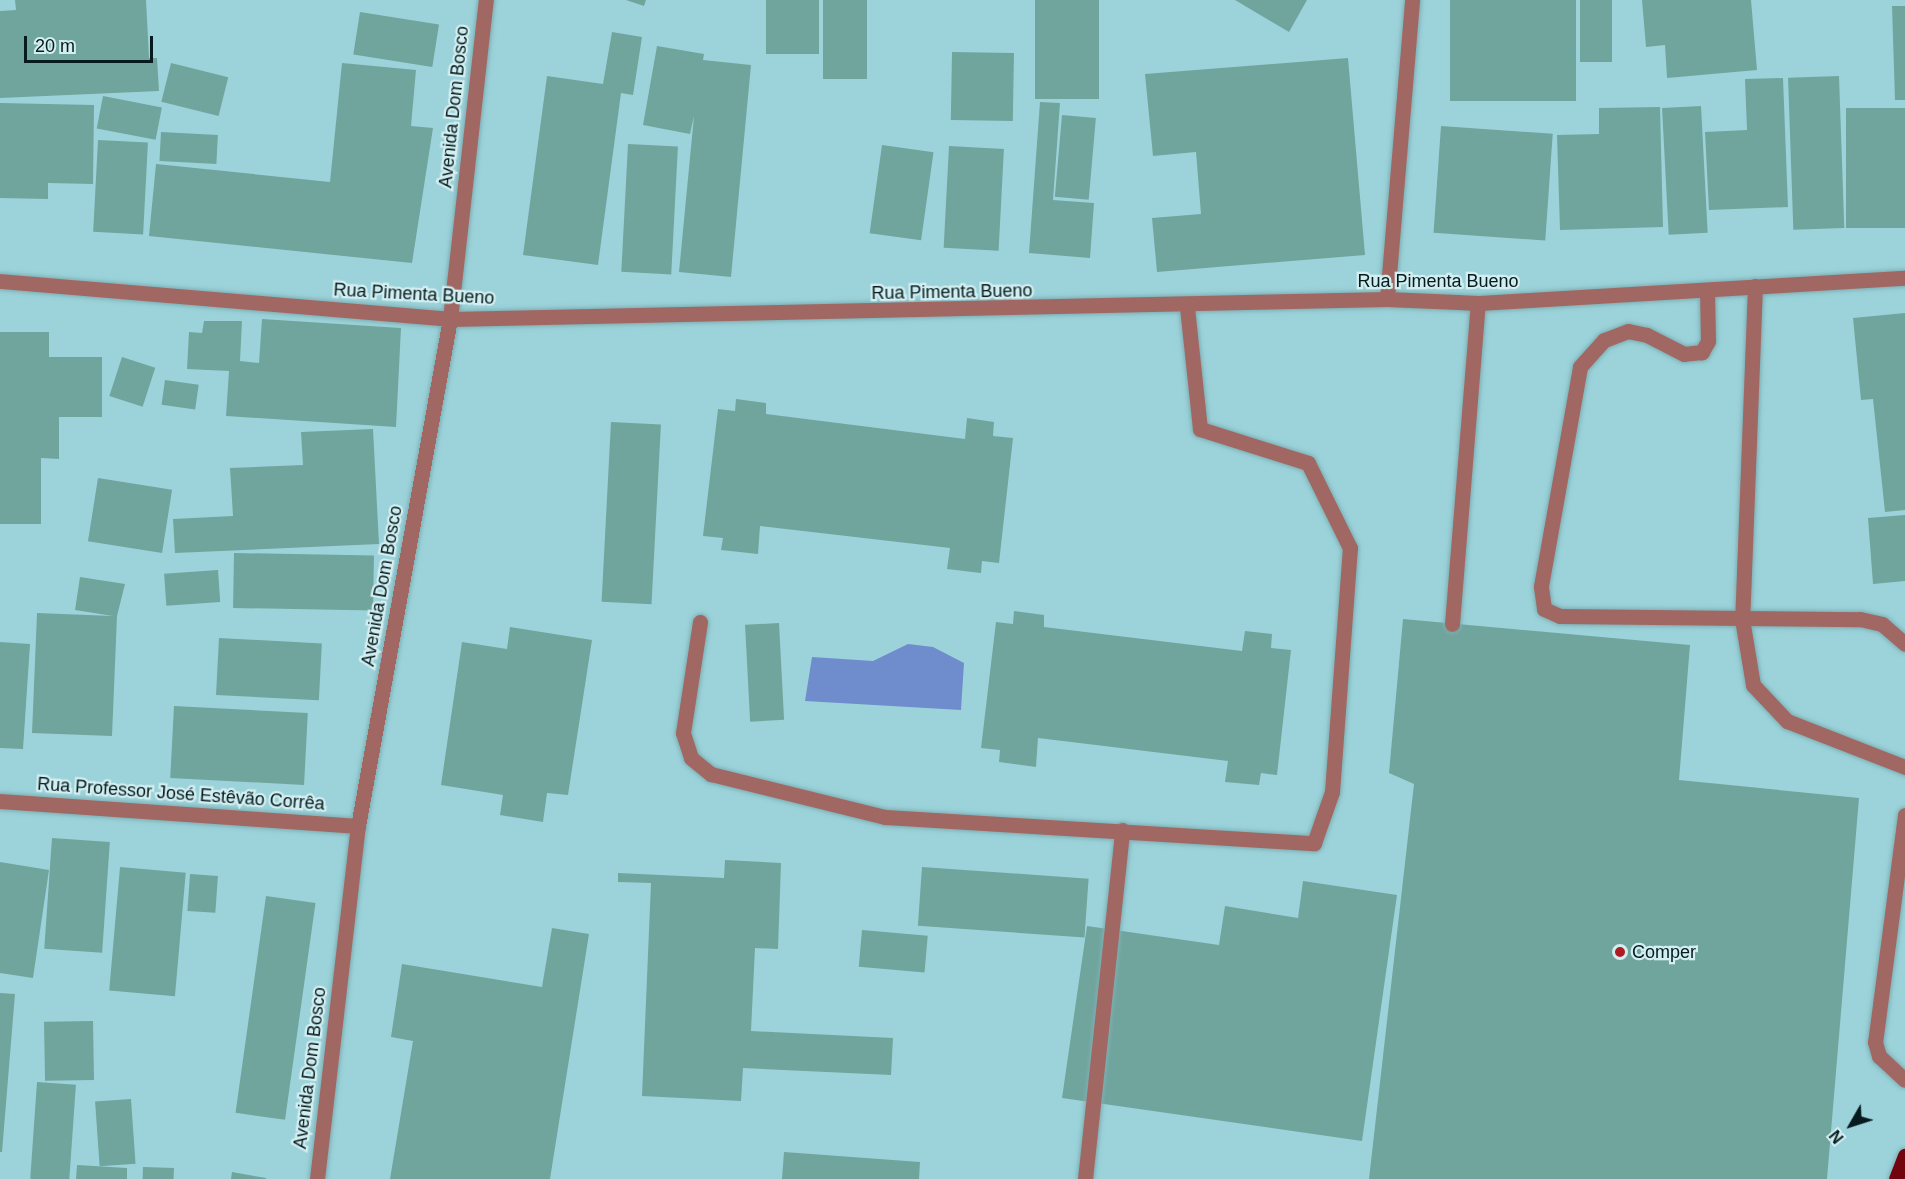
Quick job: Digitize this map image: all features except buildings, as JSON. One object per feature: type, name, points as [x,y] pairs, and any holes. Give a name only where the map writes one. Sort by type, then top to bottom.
[{"type":"main road","points":[[1896,1179],[1905,1156]]},
{"type":"street","name":"Avenida Dom Bosco","points":[[317,1179],[358,826],[450,319],[486,0]]},
{"type":"street","points":[[1387,299],[1413,0]]},
{"type":"street","name":"Rua Pimenta Bueno","points":[[0,281],[450,319],[1187,308],[1387,299],[1478,303],[1905,278]]},
{"type":"street","points":[[1755,286],[1742,619],[1753,685],[1774,712],[1905,767]]},
{"type":"street","points":[[1707,290],[1708,341],[1702,352],[1684,354],[1647,335],[1628,332],[1604,340],[1580,367],[1541,587],[1544,609],[1560,616],[1860,619],[1882,624],[1905,644]]},
{"type":"street","points":[[1452,624],[1478,303]]},
{"type":"street","points":[[700,622],[683,733],[691,758],[711,774],[885,817],[1314,843],[1332,792],[1350,548],[1308,463],[1200,429],[1187,308]]},
{"type":"street","name":"Rua Professor José Estêvão Corrêa","points":[[0,801],[358,826]]},
{"type":"street","points":[[1905,815],[1875,1042],[1879,1056],[1905,1080]]},
{"type":"street","points":[[1085,1179],[1122,830]]},
{"type":"water","points":[[908,644],[933,647],[964,663],[961,710],[805,701],[812,657],[873,661]]},
{"type":"place","name":"Comper","points":[[1620,952]]}]
